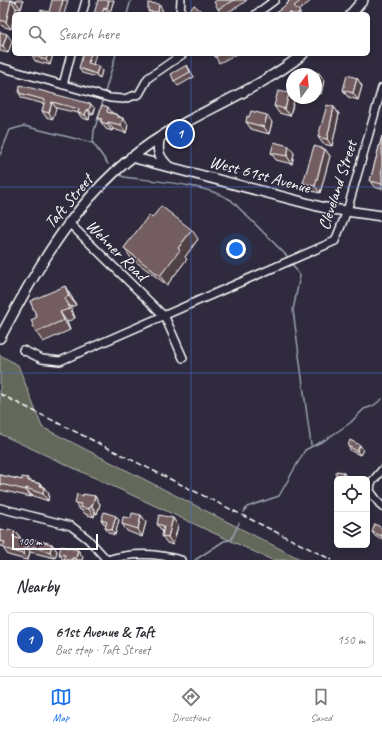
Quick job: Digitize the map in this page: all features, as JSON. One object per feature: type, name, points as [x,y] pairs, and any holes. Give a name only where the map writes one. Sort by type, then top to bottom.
[{"type":"main road","points":[[353,12],[363,0]]},
{"type":"main road","name":"Taft Street","points":[[0,338],[32,278],[68,222],[131,157],[160,137],[263,81],[301,56]]},
{"type":"main road","points":[[160,137],[157,146],[158,153],[161,159],[169,167]]},
{"type":"main road","name":"West 61st Avenue","points":[[131,157],[325,208],[382,216]]},
{"type":"street","points":[[83,12],[86,0]]},
{"type":"street","points":[[180,12],[181,0]]},
{"type":"street","points":[[259,12],[275,0]]},
{"type":"street","points":[[63,85],[70,56]]},
{"type":"street","points":[[0,67],[110,98],[124,99],[139,94],[148,78],[180,56]]},
{"type":"street","name":"Cleveland Street","points":[[23,350],[42,359],[60,361],[165,317],[335,241],[347,212],[380,110],[382,88]]},
{"type":"street","name":"Wehner Road","points":[[68,222],[165,317],[183,358]]},
{"type":"street","points":[[382,470],[371,483],[370,491],[382,507]]},
{"type":"street","points":[[0,508],[71,526],[88,539],[107,560],[118,556],[143,554],[181,560]]},
{"type":"green space","points":[[0,355],[18,365],[42,427],[302,560],[272,560],[0,434]]},
{"type":"building","points":[[1,0],[11,0],[6,22],[0,20]]},
{"type":"building","points":[[52,0],[63,0],[60,12],[49,12]]},
{"type":"building","points":[[98,0],[109,0],[107,8],[104,7],[103,12],[95,12]]},
{"type":"building","points":[[217,0],[235,0],[218,9],[214,2]]},
{"type":"building","points":[[302,0],[294,6],[300,12],[277,12],[289,2],[288,1]]},
{"type":"building","points":[[148,3],[159,4],[158,12],[148,11]]},
{"type":"building","points":[[194,5],[203,12],[190,12],[189,11]]},
{"type":"building","points":[[0,32],[7,34],[3,46],[0,45]]},
{"type":"building","points":[[35,56],[47,56],[46,60]]},
{"type":"building","points":[[82,56],[90,56],[88,63],[99,66],[96,74],[79,68]]},
{"type":"building","points":[[187,65],[190,72],[174,81],[171,74]]},
{"type":"building","points":[[347,75],[357,78],[353,93],[343,90]]},
{"type":"building","points":[[20,85],[91,104],[85,115],[78,113],[79,109],[52,102],[49,113],[42,111],[45,100],[19,93]]},
{"type":"building","points":[[278,91],[286,92],[285,109],[274,106]]},
{"type":"building","points":[[102,105],[108,107],[107,112],[123,118],[121,125],[101,122],[102,119],[98,118]]},
{"type":"building","points":[[327,105],[334,107],[327,139],[318,137]]},
{"type":"building","points":[[251,111],[267,115],[264,127],[246,122],[247,116],[249,117]]},
{"type":"building","points":[[382,136],[381,173],[382,184],[370,181]]},
{"type":"building","points":[[274,142],[289,146],[287,156],[271,153]]},
{"type":"building","points":[[314,146],[325,149],[315,186],[303,183]]},
{"type":"building","points":[[161,206],[192,230],[178,248],[180,250],[160,276],[124,248],[149,215],[152,218]]},
{"type":"building","points":[[65,286],[69,296],[64,298],[69,309],[60,312],[64,320],[36,332],[31,320],[37,317],[30,301]]},
{"type":"building","points":[[350,440],[360,445],[357,451],[348,446]]},
{"type":"building","points":[[336,471],[343,472],[343,476],[336,476]]},
{"type":"building","points":[[0,475],[22,480],[22,477],[28,478],[28,481],[41,484],[40,486],[44,487],[43,494],[26,488],[26,490],[0,484]]},
{"type":"building","points":[[77,494],[83,496],[83,494],[95,496],[92,506],[90,506],[89,509],[80,507],[81,504],[75,503]]},
{"type":"building","points":[[104,512],[116,516],[112,530],[105,528],[107,522],[101,520]]},
{"type":"building","points":[[132,513],[141,515],[138,529],[122,524],[123,517],[131,518]]},
{"type":"building","points":[[159,515],[173,518],[168,537],[162,536],[164,526],[157,524]]},
{"type":"building","points":[[375,524],[382,528],[382,536],[372,532]]},
{"type":"building","points":[[0,529],[15,531],[13,537],[31,542],[32,539],[52,544],[50,552],[26,545],[23,554],[3,548],[5,542],[0,541]]},
{"type":"building","points":[[61,546],[78,550],[76,558],[72,558],[72,560],[64,560],[65,555],[59,554]]},
{"type":"waterway","points":[[128,12],[131,0]]},
{"type":"waterway","points":[[105,92],[115,56]]},
{"type":"waterway","points":[[103,101],[94,131],[93,143],[108,164]]},
{"type":"waterway","points":[[0,155],[10,130],[24,126],[93,143]]},
{"type":"waterway","points":[[120,175],[124,177],[208,190],[231,200],[288,257]]},
{"type":"waterway","points":[[293,265],[300,276],[293,310],[311,445]]},
{"type":"waterway","points":[[244,512],[247,507],[279,496],[305,450],[325,440],[350,423],[364,409],[373,406],[382,399]]},
{"type":"waterway","points":[[195,560],[224,541],[231,540],[239,523]]},
{"type":"railway","points":[[0,394],[332,560]]},
{"type":"place","name":"61st Avenue & Taft","points":[[180,134]]}]
